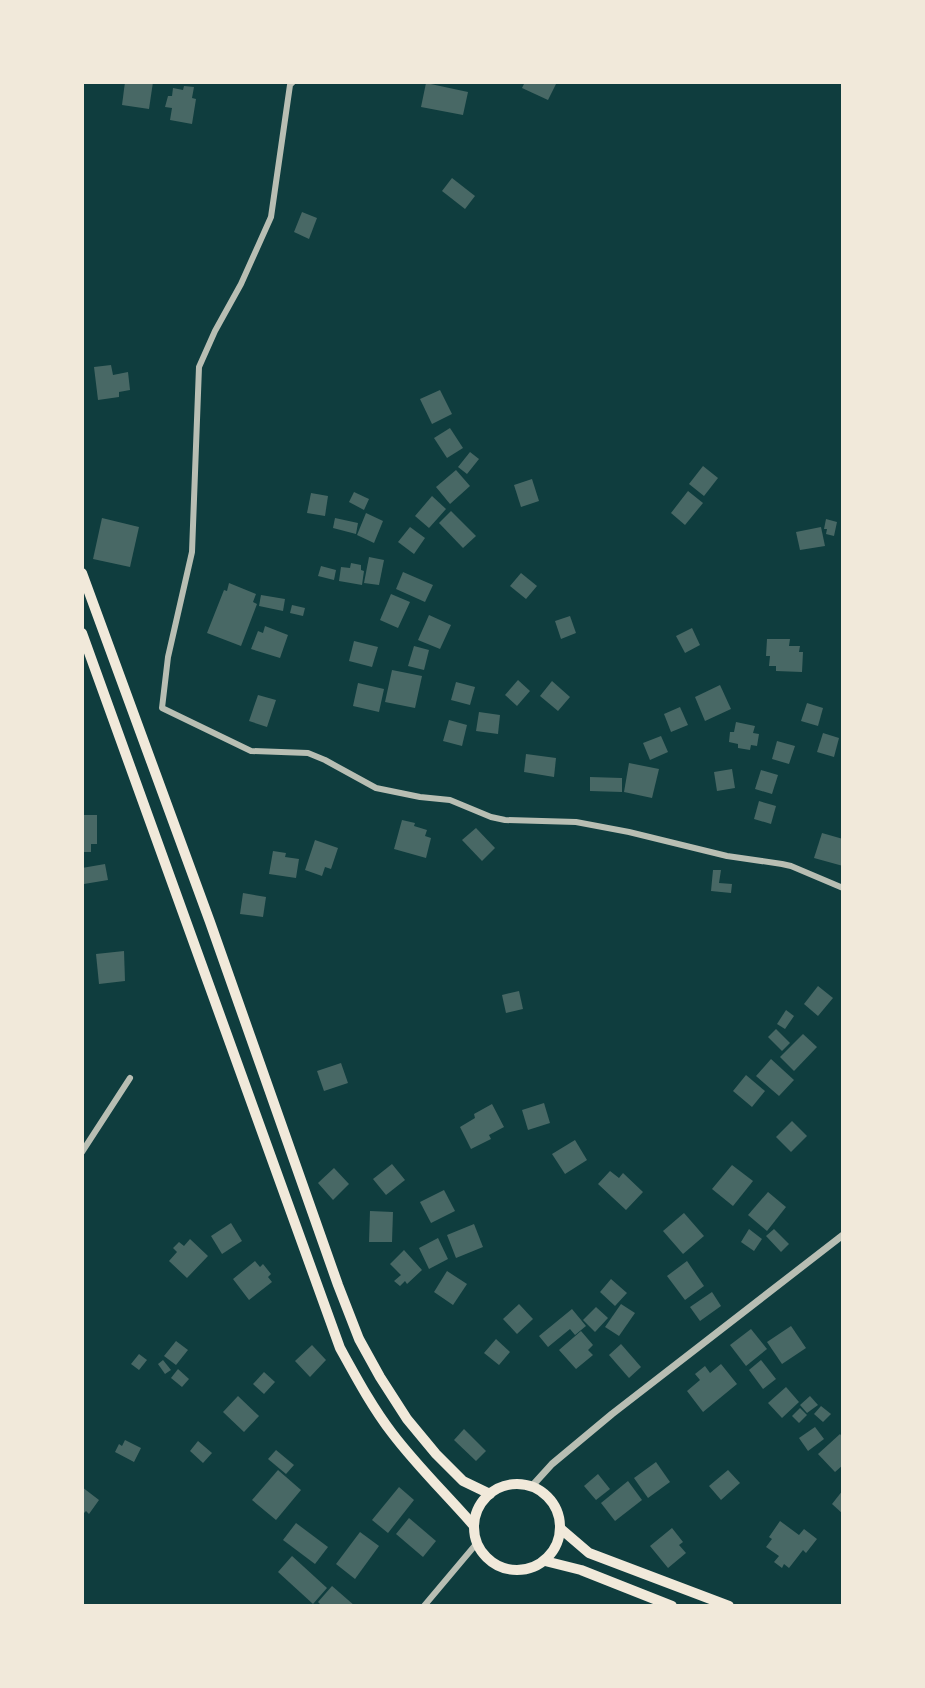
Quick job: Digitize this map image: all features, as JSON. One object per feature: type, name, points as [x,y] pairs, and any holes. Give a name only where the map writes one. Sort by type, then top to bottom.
[{"type":"highway","points":[[82,573],[359,1339],[407,1419],[436,1454],[463,1481],[490,1494]]},
{"type":"highway","points":[[82,633],[340,1348],[390,1431],[474,1526]]},
{"type":"highway","points":[[506,1485],[532,1486],[548,1496],[558,1511],[561,1529],[556,1547],[545,1561],[529,1569],[502,1568],[487,1559],[477,1543],[474,1526],[479,1508],[490,1494],[506,1485]]},
{"type":"highway","points":[[561,1529],[589,1553],[729,1606]]},
{"type":"highway","points":[[545,1561],[581,1570],[672,1606]]},
{"type":"street","points":[[293,82],[290,85],[271,217],[199,367],[192,552],[168,657],[162,708],[251,751],[308,753],[376,788],[450,800],[505,820],[576,822],[727,856],[782,864],[843,888]]},
{"type":"street","points":[[82,1152],[130,1078]]},
{"type":"street","points":[[532,1486],[552,1464],[612,1414],[843,1235]]},
{"type":"street","points":[[424,1606],[477,1543]]},
{"type":"building","points":[[125,82],[153,82],[149,109],[122,105]]},
{"type":"building","points":[[525,82],[557,82],[548,100],[522,88]]},
{"type":"building","points":[[426,83],[468,92],[463,115],[421,107]]},
{"type":"building","points":[[184,86],[194,87],[192,98],[196,99],[192,124],[170,120],[172,108],[165,107],[173,88],[183,90]]},
{"type":"building","points":[[452,178],[475,196],[465,209],[442,191]]},
{"type":"building","points":[[302,212],[317,218],[309,239],[294,232]]},
{"type":"building","points":[[111,365],[113,375],[128,372],[130,390],[119,392],[119,397],[98,400],[94,367]]},
{"type":"building","points":[[440,390],[452,414],[432,424],[420,399]]},
{"type":"building","points":[[450,428],[463,448],[447,458],[434,438]]},
{"type":"building","points":[[470,452],[479,459],[467,474],[458,467]]},
{"type":"building","points":[[703,466],[718,478],[704,496],[689,484]]},
{"type":"building","points":[[456,470],[470,486],[450,504],[436,487]]},
{"type":"building","points":[[532,479],[539,501],[521,507],[514,485]]},
{"type":"building","points":[[688,491],[703,503],[685,525],[671,513]]},
{"type":"building","points":[[354,492],[369,499],[364,510],[349,502]]},
{"type":"building","points":[[311,493],[328,496],[325,516],[307,513]]},
{"type":"building","points":[[432,496],[446,509],[429,528],[415,516]]},
{"type":"building","points":[[451,511],[476,536],[463,548],[439,523]]},
{"type":"building","points":[[366,513],[383,521],[374,543],[357,535]]},
{"type":"building","points":[[102,518],[139,527],[130,567],[93,559]]},
{"type":"building","points":[[335,518],[358,523],[356,534],[333,528]]},
{"type":"building","points":[[826,519],[837,522],[834,536],[826,534]]},
{"type":"building","points":[[410,527],[425,538],[414,554],[398,542]]},
{"type":"building","points":[[821,527],[825,546],[800,550],[796,532]]},
{"type":"building","points":[[369,557],[384,560],[379,585],[364,583]]},
{"type":"building","points":[[351,563],[361,565],[364,571],[362,585],[339,581],[341,567],[350,568]]},
{"type":"building","points":[[321,566],[336,570],[334,580],[318,576]]},
{"type":"building","points":[[403,572],[433,585],[425,602],[396,589]]},
{"type":"building","points":[[521,573],[537,586],[526,599],[510,586]]},
{"type":"building","points":[[229,583],[256,594],[253,602],[257,604],[241,646],[207,633]]},
{"type":"building","points":[[391,594],[410,602],[398,628],[380,620]]},
{"type":"building","points":[[261,595],[285,599],[283,611],[259,606]]},
{"type":"building","points":[[292,605],[305,608],[303,616],[290,613]]},
{"type":"building","points":[[429,615],[451,625],[440,649],[418,640]]},
{"type":"building","points":[[570,616],[576,633],[561,639],[555,621]]},
{"type":"building","points":[[265,626],[288,635],[280,658],[251,649],[258,631],[263,633]]},
{"type":"building","points":[[692,628],[700,645],[685,653],[676,636]]},
{"type":"building","points":[[767,639],[790,639],[789,646],[800,646],[799,652],[803,652],[802,672],[776,671],[776,666],[769,666]]},
{"type":"building","points":[[354,641],[378,647],[372,667],[349,661]]},
{"type":"building","points":[[414,646],[429,650],[424,670],[408,666]]},
{"type":"building","points":[[392,670],[422,676],[415,708],[385,702]]},
{"type":"building","points":[[518,680],[530,691],[517,706],[505,695]]},
{"type":"building","points":[[552,681],[570,697],[558,711],[540,696]]},
{"type":"building","points":[[456,682],[475,687],[470,705],[451,700]]},
{"type":"building","points":[[358,683],[384,689],[379,712],[353,706]]},
{"type":"building","points":[[720,685],[731,709],[705,721],[695,697]]},
{"type":"building","points":[[258,695],[276,700],[267,727],[249,721]]},
{"type":"building","points":[[807,703],[823,708],[818,726],[801,721]]},
{"type":"building","points":[[680,707],[688,725],[671,732],[664,714]]},
{"type":"building","points":[[479,712],[500,715],[498,734],[476,731]]},
{"type":"building","points":[[449,720],[467,725],[462,746],[443,741]]},
{"type":"building","points":[[736,722],[755,726],[753,733],[759,734],[757,746],[751,745],[750,750],[738,748],[738,744],[729,742]]},
{"type":"building","points":[[823,733],[839,738],[834,757],[817,752]]},
{"type":"building","points":[[661,736],[668,752],[650,760],[643,743]]},
{"type":"building","points":[[777,741],[795,746],[789,764],[772,759]]},
{"type":"building","points":[[526,754],[556,758],[554,777],[524,772]]},
{"type":"building","points":[[629,763],[659,769],[652,798],[624,792]]},
{"type":"building","points":[[732,769],[735,788],[717,791],[714,772]]},
{"type":"building","points":[[761,770],[778,775],[772,794],[755,789]]},
{"type":"building","points":[[590,777],[622,778],[622,792],[590,791]]},
{"type":"building","points":[[759,801],[776,806],[771,824],[754,819]]},
{"type":"building","points":[[82,815],[97,815],[97,844],[91,844],[91,852],[82,852]]},
{"type":"building","points":[[402,820],[427,830],[425,836],[431,838],[426,858],[394,849]]},
{"type":"building","points":[[476,828],[495,848],[482,861],[462,840]]},
{"type":"building","points":[[822,833],[843,839],[843,866],[814,858]]},
{"type":"building","points":[[315,840],[338,848],[331,869],[325,867],[322,876],[305,870]]},
{"type":"building","points":[[273,851],[299,859],[296,878],[269,874]]},
{"type":"building","points":[[105,864],[108,880],[84,884],[82,868]]},
{"type":"building","points":[[713,870],[721,870],[719,883],[732,884],[731,893],[711,891]]},
{"type":"building","points":[[243,893],[266,897],[263,917],[240,914]]},
{"type":"building","points":[[124,951],[125,981],[99,984],[96,954]]},
{"type":"building","points":[[818,986],[833,998],[818,1016],[804,1004]]},
{"type":"building","points":[[519,991],[523,1009],[506,1013],[502,995]]},
{"type":"building","points":[[786,1010],[794,1016],[785,1029],[777,1024]]},
{"type":"building","points":[[776,1029],[790,1043],[782,1051],[768,1037]]},
{"type":"building","points":[[803,1034],[817,1047],[794,1071],[780,1057]]},
{"type":"building","points":[[771,1059],[794,1080],[779,1096],[756,1076]]},
{"type":"building","points":[[341,1063],[348,1083],[324,1091],[317,1071]]},
{"type":"building","points":[[746,1075],[765,1091],[752,1107],[733,1091]]},
{"type":"building","points":[[544,1103],[550,1123],[528,1130],[522,1110]]},
{"type":"building","points":[[492,1104],[504,1127],[489,1135],[491,1139],[471,1149],[460,1127]]},
{"type":"building","points":[[792,1121],[807,1136],[791,1152],[776,1137]]},
{"type":"building","points":[[575,1140],[587,1160],[565,1174],[552,1154]]},
{"type":"building","points":[[392,1164],[405,1180],[386,1195],[373,1179]]},
{"type":"building","points":[[732,1165],[753,1181],[733,1206],[712,1189]]},
{"type":"building","points":[[334,1168],[349,1184],[333,1200],[318,1183]]},
{"type":"building","points":[[610,1171],[619,1178],[623,1173],[643,1192],[626,1210],[598,1184]]},
{"type":"building","points":[[444,1190],[455,1211],[431,1223],[420,1202]]},
{"type":"building","points":[[768,1192],[786,1207],[767,1231],[748,1215]]},
{"type":"building","points":[[370,1211],[393,1212],[392,1242],[369,1242]]},
{"type":"building","points":[[684,1213],[704,1236],[683,1254],[663,1231]]},
{"type":"building","points":[[231,1223],[242,1241],[222,1254],[211,1236]]},
{"type":"building","points":[[474,1224],[483,1247],[456,1258],[447,1235]]},
{"type":"building","points":[[749,1229],[762,1239],[754,1251],[741,1242]]},
{"type":"building","points":[[774,1229],[789,1244],[781,1252],[766,1236]]},
{"type":"building","points":[[438,1238],[448,1259],[429,1269],[419,1248]]},
{"type":"building","points":[[190,1239],[208,1256],[187,1278],[169,1261],[177,1252],[173,1248],[179,1242],[184,1246]]},
{"type":"building","points":[[404,1250],[422,1270],[407,1284],[405,1281],[400,1286],[394,1281],[401,1275],[390,1264]]},
{"type":"building","points":[[255,1261],[260,1267],[263,1264],[271,1274],[268,1277],[272,1282],[249,1300],[233,1279]]},
{"type":"building","points":[[687,1261],[704,1286],[685,1300],[667,1276]]},
{"type":"building","points":[[447,1271],[467,1284],[453,1305],[434,1292]]},
{"type":"building","points":[[611,1279],[627,1293],[615,1306],[600,1292]]},
{"type":"building","points":[[712,1292],[721,1306],[700,1321],[690,1307]]},
{"type":"building","points":[[519,1304],[533,1319],[517,1334],[503,1319]]},
{"type":"building","points":[[621,1304],[635,1313],[619,1336],[605,1327]]},
{"type":"building","points":[[596,1307],[608,1318],[595,1332],[583,1320]]},
{"type":"building","points":[[572,1309],[586,1326],[575,1335],[570,1329],[548,1347],[539,1336]]},
{"type":"building","points":[[791,1326],[806,1348],[782,1364],[767,1342]]},
{"type":"building","points":[[751,1329],[767,1349],[746,1366],[730,1345]]},
{"type":"building","points":[[581,1331],[593,1345],[588,1350],[593,1355],[576,1369],[559,1350]]},
{"type":"building","points":[[496,1339],[510,1352],[499,1365],[484,1353]]},
{"type":"building","points":[[176,1341],[188,1350],[176,1365],[164,1356]]},
{"type":"building","points":[[621,1344],[641,1367],[629,1378],[609,1355]]},
{"type":"building","points":[[312,1345],[326,1360],[310,1377],[295,1361]]},
{"type":"building","points":[[139,1354],[147,1360],[139,1370],[131,1364]]},
{"type":"building","points":[[163,1360],[171,1370],[165,1374],[158,1364]]},
{"type":"building","points":[[761,1360],[776,1379],[763,1389],[749,1370]]},
{"type":"building","points":[[721,1364],[737,1384],[703,1412],[687,1391],[700,1380],[695,1374],[705,1366],[710,1373]]},
{"type":"building","points":[[178,1369],[189,1379],[182,1387],[171,1378]]},
{"type":"building","points":[[264,1372],[275,1382],[264,1394],[253,1384]]},
{"type":"building","points":[[786,1387],[799,1402],[782,1418],[768,1403]]},
{"type":"building","points":[[238,1396],[259,1416],[244,1432],[223,1412]]},
{"type":"building","points":[[810,1396],[818,1405],[807,1413],[800,1405]]},
{"type":"building","points":[[821,1406],[831,1414],[823,1422],[814,1414]]},
{"type":"building","points":[[800,1408],[807,1415],[799,1423],[792,1416]]},
{"type":"building","points":[[815,1427],[824,1439],[808,1451],[799,1438]]},
{"type":"building","points":[[464,1429],[486,1451],[476,1461],[454,1440]]},
{"type":"building","points":[[840,1434],[843,1438],[843,1465],[835,1472],[818,1454]]},
{"type":"building","points":[[125,1440],[141,1448],[134,1462],[115,1452]]},
{"type":"building","points":[[198,1441],[212,1453],[203,1463],[190,1451]]},
{"type":"building","points":[[276,1450],[294,1465],[286,1474],[268,1459]]},
{"type":"building","points":[[656,1462],[670,1482],[648,1498],[634,1478]]},
{"type":"building","points":[[278,1470],[301,1490],[276,1520],[252,1500]]},
{"type":"building","points":[[728,1470],[740,1483],[721,1500],[709,1486]]},
{"type":"building","points":[[598,1474],[610,1489],[596,1500],[584,1486]]},
{"type":"building","points":[[628,1481],[642,1500],[615,1521],[601,1503]]},
{"type":"building","points":[[82,1487],[99,1500],[89,1514],[86,1511],[82,1515]]},
{"type":"building","points":[[399,1487],[414,1500],[388,1533],[372,1520]]},
{"type":"building","points":[[843,1490],[843,1514],[832,1504]]},
{"type":"building","points":[[409,1518],[436,1541],[423,1557],[396,1534]]},
{"type":"building","points":[[780,1521],[799,1535],[804,1529],[817,1539],[806,1553],[803,1550],[789,1568],[784,1564],[782,1568],[774,1562],[779,1556],[766,1547]]},
{"type":"building","points":[[296,1523],[328,1547],[315,1564],[283,1540]]},
{"type":"building","points":[[672,1528],[683,1542],[679,1545],[686,1553],[668,1568],[650,1546]]},
{"type":"building","points":[[360,1532],[379,1546],[355,1579],[336,1564]]},
{"type":"building","points":[[292,1556],[327,1588],[313,1604],[278,1572]]},
{"type":"building","points":[[332,1586],[355,1606],[322,1606],[318,1602]]}]
